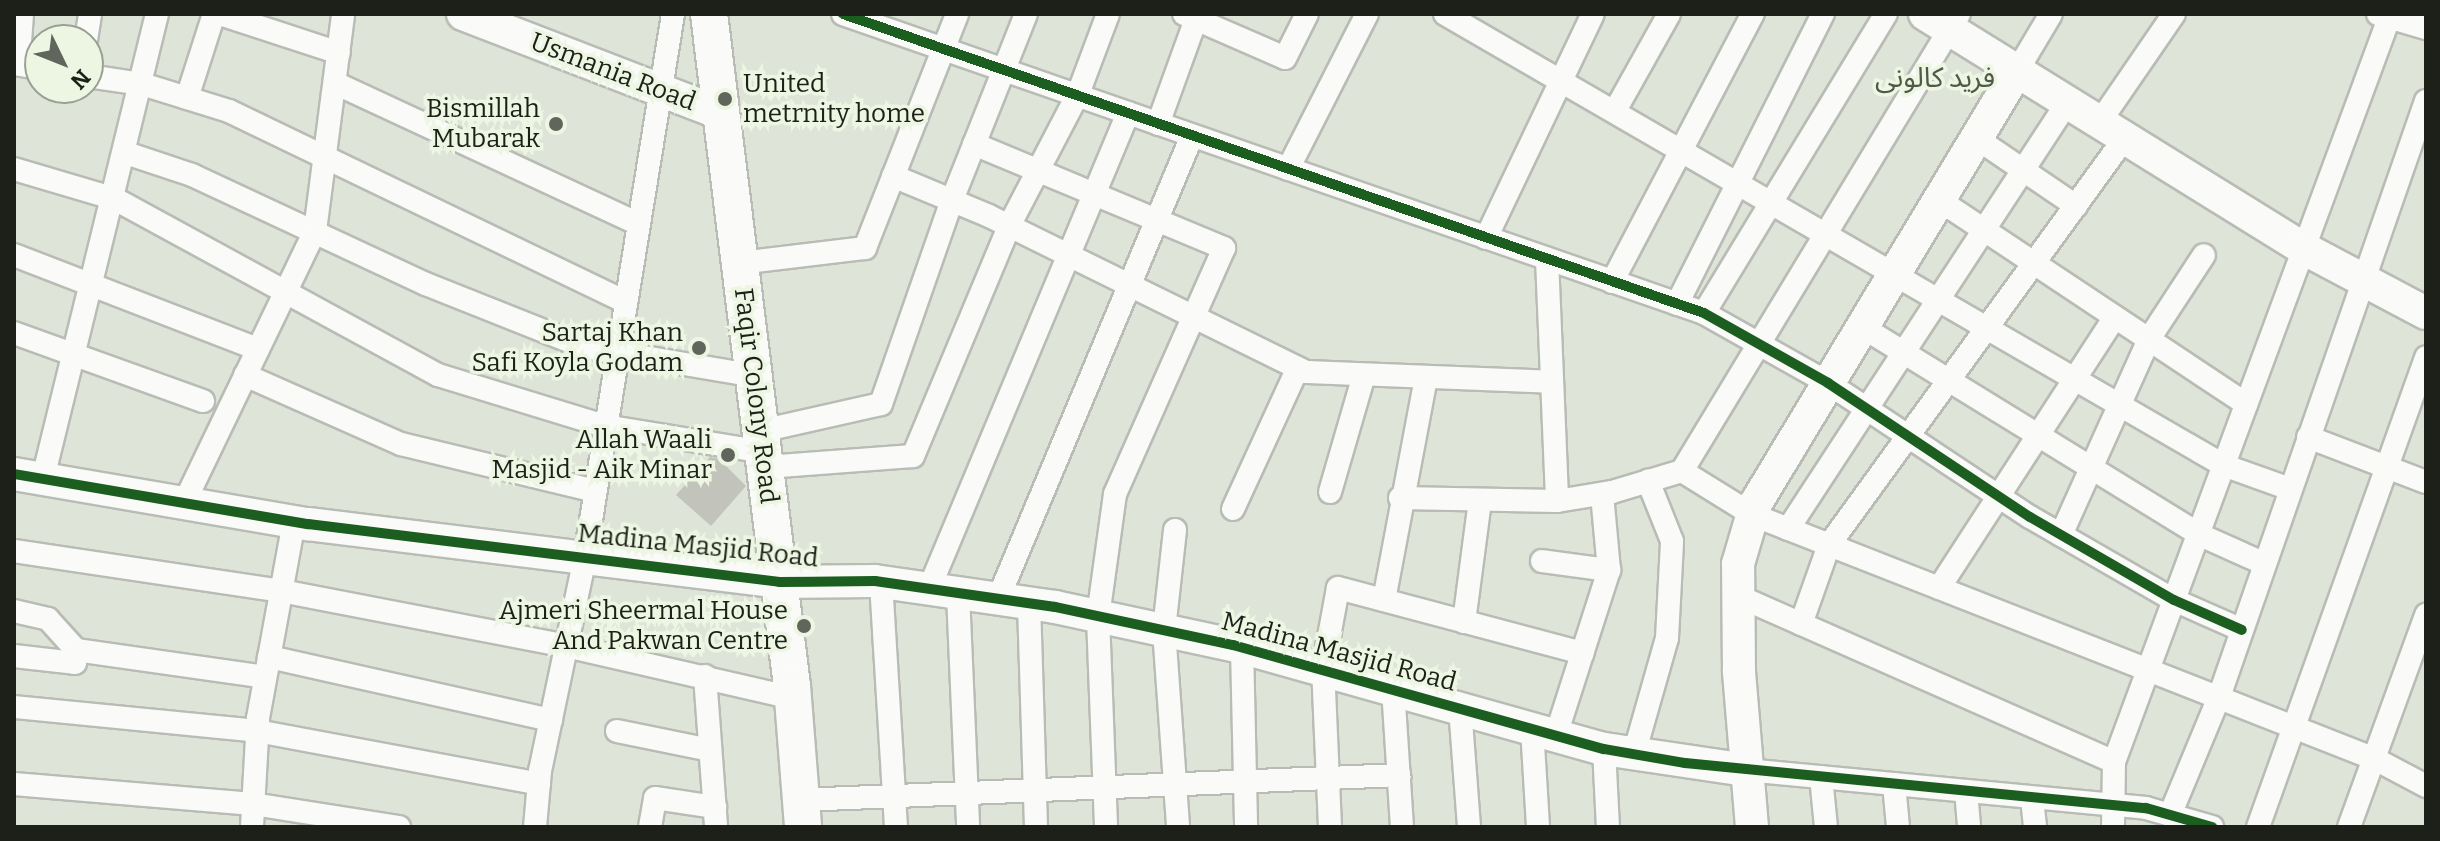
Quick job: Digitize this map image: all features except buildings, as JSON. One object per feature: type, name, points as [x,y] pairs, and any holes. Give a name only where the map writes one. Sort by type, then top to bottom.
[{"type":"main road","name":"Faqir Colony Road","points":[[709,14],[793,698],[802,814]]},
{"type":"street","points":[[14,62],[19,56],[22,14]]},
{"type":"street","points":[[28,476],[77,354],[157,14]]},
{"type":"street","points":[[187,98],[217,14],[339,53]]},
{"type":"street","points":[[184,503],[315,231],[328,156],[343,14]]},
{"type":"street","name":"Usmania Road","points":[[463,14],[719,113]]},
{"type":"street","points":[[535,827],[539,784],[585,557],[619,355],[658,89],[673,14]]},
{"type":"street","points":[[843,14],[890,22],[943,49],[1704,313],[1828,383],[2061,535],[2174,600],[2242,630]]},
{"type":"street","points":[[739,263],[865,248],[957,14]]},
{"type":"street","points":[[764,450],[881,404],[952,200],[1026,14]]},
{"type":"street","points":[[14,169],[115,199],[438,375],[605,426],[764,450],[913,456],[1009,226],[1078,94],[1108,14]]},
{"type":"street","points":[[1158,124],[1190,17],[1285,58],[1307,14]]},
{"type":"street","points":[[1288,169],[1367,14]]},
{"type":"street","points":[[1445,14],[1616,109],[2223,465],[2290,489]]},
{"type":"street","points":[[1486,238],[1593,14]]},
{"type":"street","points":[[1616,109],[1669,14]]},
{"type":"street","points":[[1612,282],[1753,14]]},
{"type":"street","points":[[1677,304],[1823,14]]},
{"type":"street","points":[[1704,313],[1886,14]]},
{"type":"street","points":[[1752,827],[1746,770],[1738,564],[1753,515],[1828,383],[2051,14]]},
{"type":"street","points":[[1801,624],[1829,545],[2076,206],[2111,131],[2174,14]]},
{"type":"street","points":[[2112,816],[2114,762],[2303,248],[2383,17],[2426,28]]},
{"type":"street","points":[[1400,498],[1557,501],[1602,494],[1682,471],[1826,234],[1944,19],[2017,71],[2111,131],[2303,248],[2426,313]]},
{"type":"street","points":[[104,78],[142,84],[187,98],[328,156],[625,302]]},
{"type":"street","points":[[335,83],[637,223]]},
{"type":"street","points":[[2170,815],[2219,697],[2426,101]]},
{"type":"street","points":[[1788,529],[2067,103]]},
{"type":"street","points":[[968,827],[943,591],[1069,255],[1128,113]]},
{"type":"street","points":[[1036,827],[1014,602],[1129,285],[1192,136]]},
{"type":"street","points":[[1976,138],[2076,206]]},
{"type":"street","points":[[974,144],[1224,248],[1115,494],[1098,617],[1106,827]]},
{"type":"street","points":[[126,153],[192,175],[509,319],[584,347],[755,376]]},
{"type":"street","points":[[893,176],[1009,226],[1298,368],[1364,375],[1552,382]]},
{"type":"street","points":[[1939,200],[2246,404]]},
{"type":"street","points":[[14,255],[95,283],[258,349]]},
{"type":"street","points":[[2061,535],[2149,339],[2204,255]]},
{"type":"street","points":[[1547,259],[1557,501]]},
{"type":"street","points":[[1939,588],[2115,317]]},
{"type":"street","points":[[1862,327],[2198,534],[2265,564]]},
{"type":"street","points":[[14,333],[203,401]]},
{"type":"street","points":[[2258,827],[2426,357]]},
{"type":"street","points":[[1233,509],[1298,368]]},
{"type":"street","points":[[245,375],[401,444],[595,491]]},
{"type":"street","points":[[1330,492],[1364,375]]},
{"type":"street","points":[[1384,600],[1400,498],[1426,377]]},
{"type":"street","points":[[2308,437],[2426,482]]},
{"type":"street","points":[[1682,471],[1753,515],[2375,759],[2426,786]]},
{"type":"street","name":"Madina Masjid Road","points":[[28,476],[294,522],[779,582],[881,582],[1014,602],[1242,647],[1619,752],[1746,770]]},
{"type":"street","points":[[1608,827],[1619,752],[1667,638],[1672,541],[1648,481]]},
{"type":"street","points":[[1538,827],[1544,732],[1582,653],[1609,570],[1602,494]]},
{"type":"street","points":[[1464,622],[1480,500]]},
{"type":"street","points":[[252,827],[257,731],[294,522]]},
{"type":"street","points":[[1175,530],[1164,630],[1178,827]]},
{"type":"street","points":[[14,551],[281,591],[566,646],[793,698]]},
{"type":"street","points":[[1542,561],[1609,570]]},
{"type":"street","points":[[881,582],[896,827]]},
{"type":"street","points":[[1330,827],[1323,669],[1338,588],[1582,653]]},
{"type":"street","points":[[1738,596],[2114,762]]},
{"type":"street","points":[[14,611],[48,619],[76,650],[267,667],[551,720]]},
{"type":"street","points":[[2349,827],[2426,615]]},
{"type":"street","points":[[1242,647],[1246,827]]},
{"type":"street","points":[[14,656],[75,663],[76,650]]},
{"type":"street","points":[[650,827],[655,798],[715,817],[705,676]]},
{"type":"street","points":[[1393,688],[1402,827]]},
{"type":"street","points":[[14,707],[257,731],[539,784]]},
{"type":"street","points":[[1460,707],[1469,827]]},
{"type":"street","points":[[617,731],[710,750]]},
{"type":"street","points":[[1746,770],[2032,798],[2112,816],[2170,815],[2201,825]]},
{"type":"street","points":[[802,814],[893,795],[1399,775]]},
{"type":"street","points":[[1821,777],[1826,827]]},
{"type":"street","points":[[14,784],[253,804],[399,827]]},
{"type":"street","points":[[1894,784],[1898,827]]},
{"type":"street","points":[[1966,791],[1969,827]]},
{"type":"street","points":[[2032,798],[2035,827]]},
{"type":"cycle path","points":[[843,14],[1704,313],[1828,383],[2030,517],[2174,600],[2242,630]]},
{"type":"cycle path","points":[[14,474],[308,524],[779,582],[875,581],[1055,607],[1233,645],[1604,749],[1685,763],[2146,808],[2212,827]]},
{"type":"place","name":"United metrnity home","points":[[725,99]]},
{"type":"place","name":"Bismillah Mubarak","points":[[556,124]]},
{"type":"place","name":"Sartaj Khan Safi Koyla Godam","points":[[699,348]]},
{"type":"place","name":"Allah Waali Masjid - Aik Minar","points":[[728,455]]},
{"type":"place","name":"Ajmeri Sheermal House And Pakwan Centre","points":[[804,626]]},
{"type":"district","name":"فرید کالونی","points":[[1935,78]]}]
